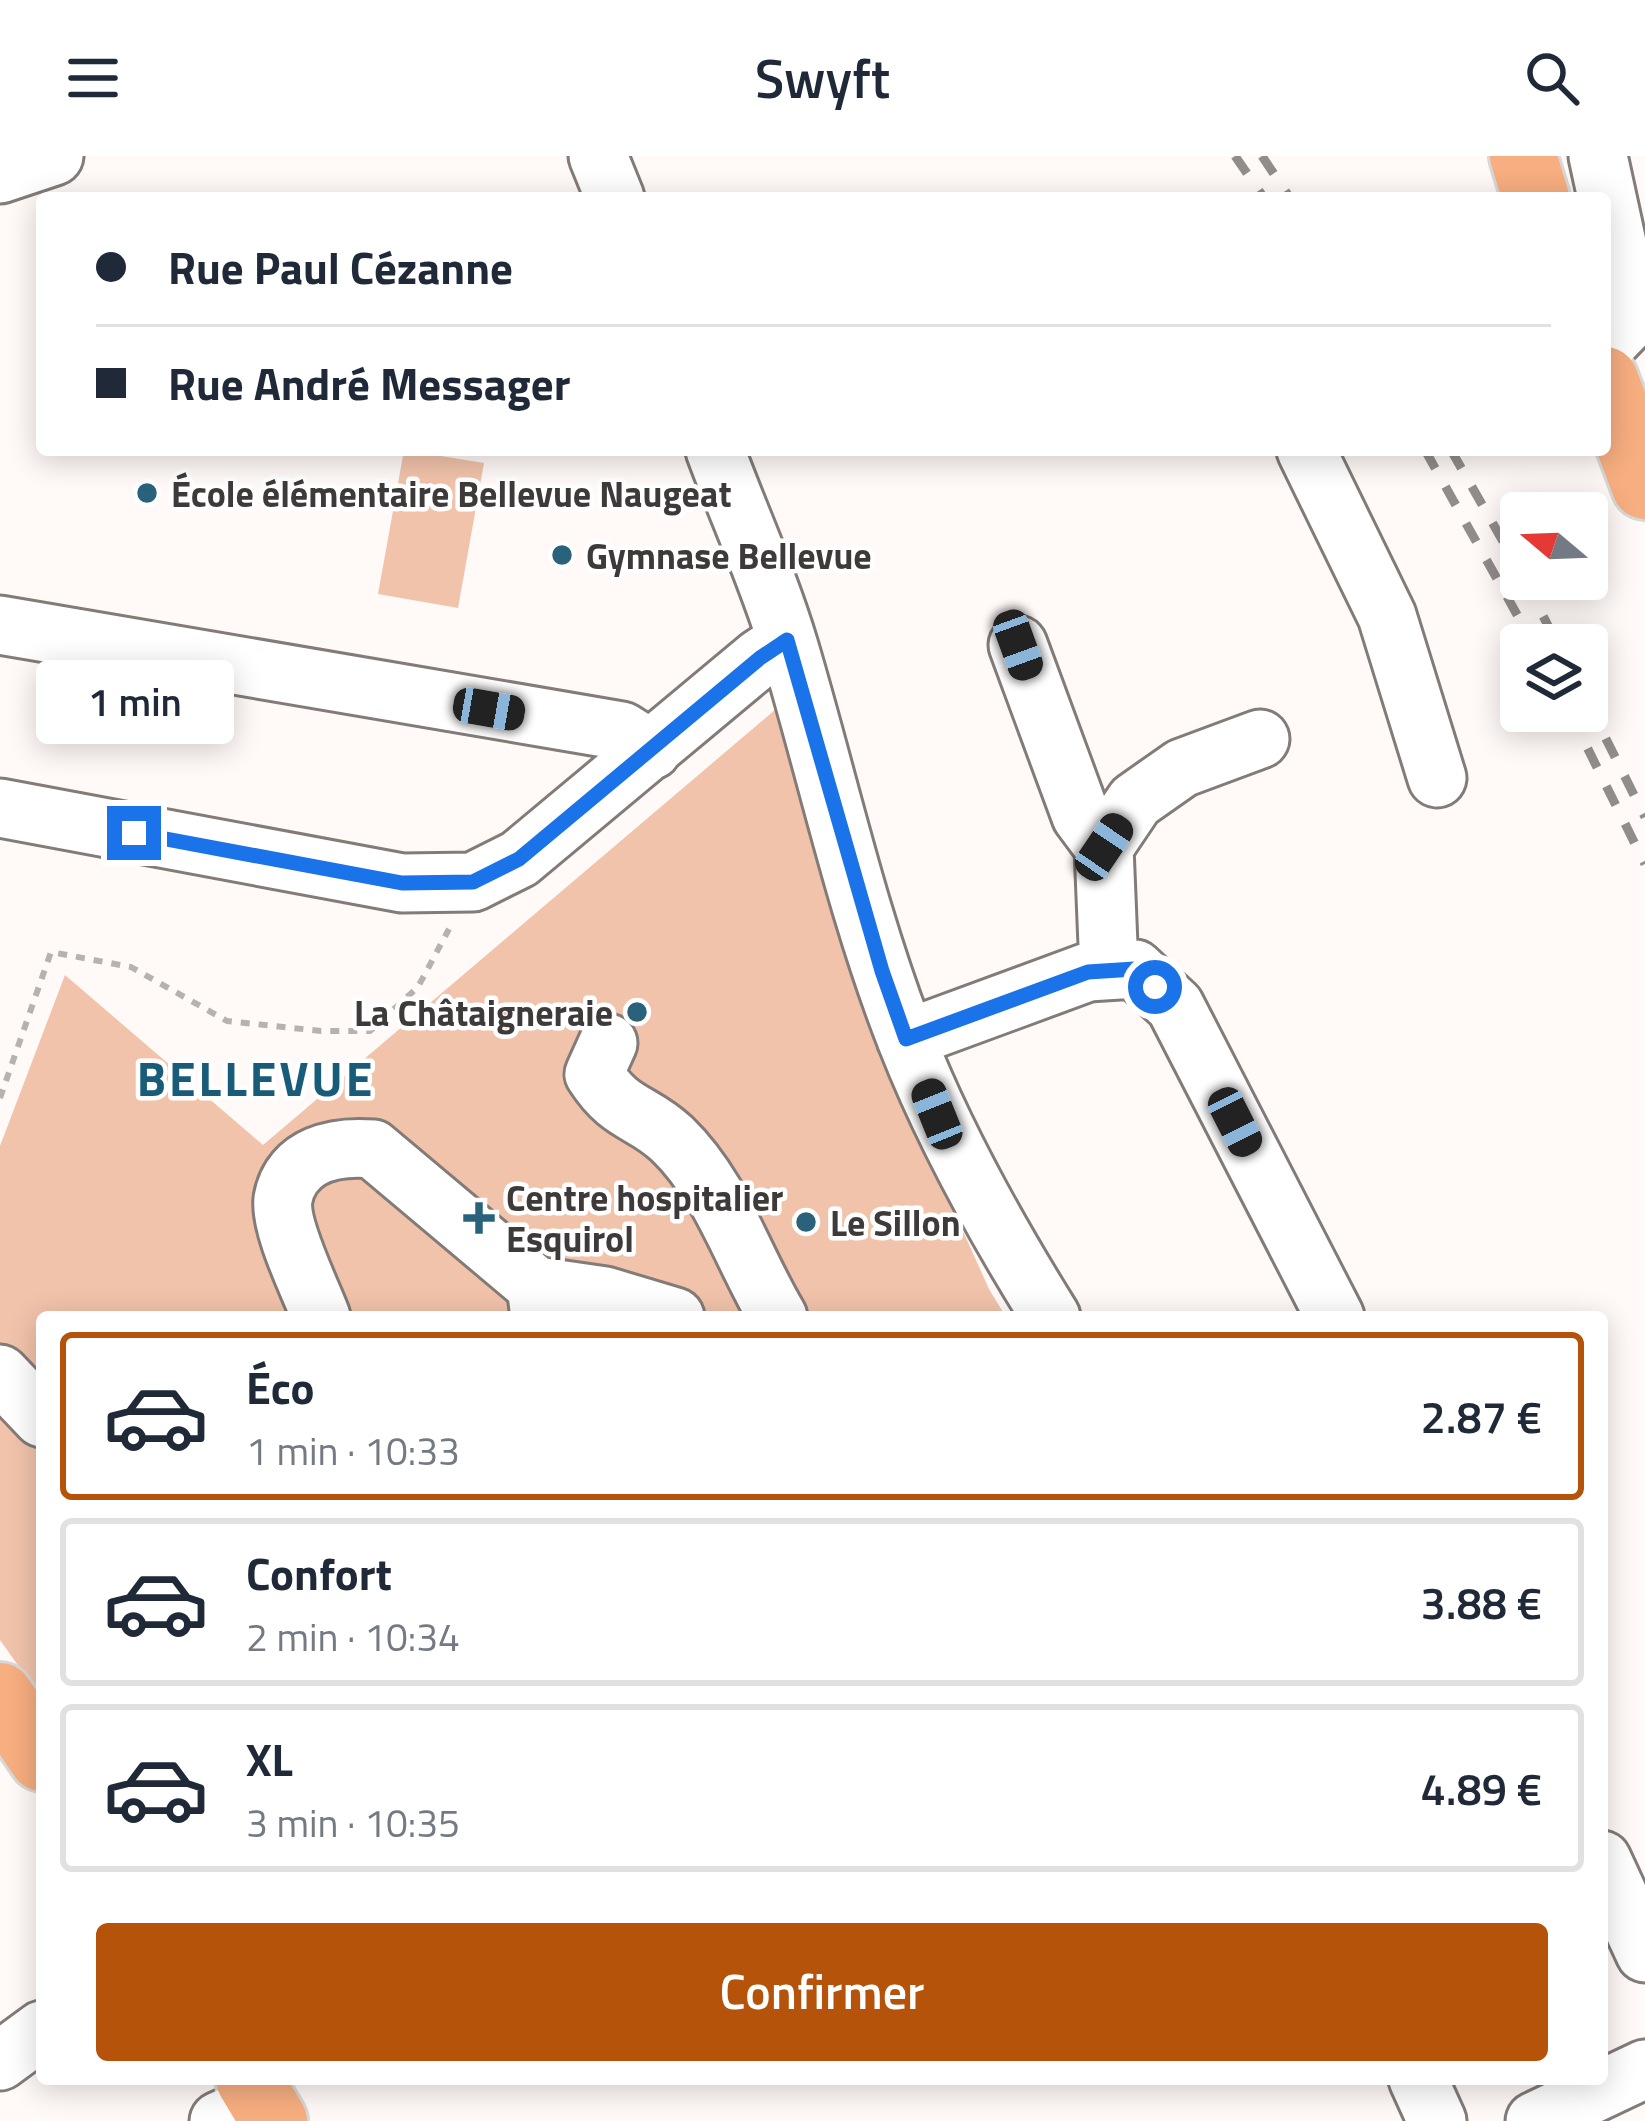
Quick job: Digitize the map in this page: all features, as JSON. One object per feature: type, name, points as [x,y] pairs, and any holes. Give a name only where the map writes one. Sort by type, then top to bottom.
[{"type":"main road","points":[[1522,156],[1534,192]]},
{"type":"main road","points":[[1611,396],[1645,486]]},
{"type":"main road","points":[[0,1696],[36,1749]]},
{"type":"street","points":[[0,173],[54,156]]},
{"type":"street","points":[[598,156],[613,192]]},
{"type":"street","points":[[1611,216],[1633,317],[1611,340]]},
{"type":"street","points":[[717,456],[787,640],[906,1039],[937,1114],[1047,1311]]},
{"type":"street","points":[[1309,456],[1387,616],[1437,778]]},
{"type":"street","points":[[0,625],[622,731],[652,750]]},
{"type":"street","points":[[0,808],[402,883],[473,882],[519,859],[787,640]]},
{"type":"street","points":[[1018,645],[1081,816],[1104,847],[1109,970]]},
{"type":"street","points":[[1104,847],[1135,801],[1182,767],[1260,739]]},
{"type":"street","points":[[906,1039],[1088,972],[1135,969],[1175,1006],[1332,1311]]},
{"type":"street","points":[[608,1043],[594,1074],[611,1101],[670,1138],[709,1185],[775,1311]]},
{"type":"street","points":[[319,1311],[287,1226],[283,1199],[297,1171],[319,1154],[340,1146],[373,1149],[538,1301],[605,1296],[655,1311]]},
{"type":"street","points":[[0,1374],[36,1412]]},
{"type":"street","points":[[1608,1873],[1645,1953]]},
{"type":"street","points":[[0,2061],[36,2034]]},
{"type":"street","points":[[1535,2121],[1645,2069]]},
{"type":"street","points":[[1421,2085],[1437,2121]]},
{"type":"path","points":[[0,1098],[51,952],[130,967],[226,1021],[370,1031],[418,988],[473,882]]},
{"type":"shaded area","points":[[403,456],[484,463],[458,608],[378,594]]},
{"type":"shaded area","name":"Centre hospitalier Esquirol","points":[[776,709],[878,1042],[1002,1311],[36,1311],[36,1691],[0,1640],[0,1146],[65,975],[263,1145]]},
{"type":"railway","points":[[1235,156],[1260,192]]},
{"type":"railway","points":[[1262,156],[1286,192]]},
{"type":"railway","points":[[1428,456],[1522,624]]},
{"type":"railway","points":[[1454,456],[1500,536]]},
{"type":"railway","points":[[1535,600],[1547,624]]},
{"type":"railway","points":[[1579,732],[1645,864]]},
{"type":"railway","points":[[1602,732],[1645,817]]},
{"type":"place","name":"École élémentaire Bellevue Naugeat","points":[[147,493]]},
{"type":"place","name":"Gymnase Bellevue","points":[[562,555]]},
{"type":"place","name":"La Châtaigneraie","points":[[637,1012]]},
{"type":"place","name":"Centre hospitalier Esquirol","points":[[479,1218]]},
{"type":"place","name":"Le Sillon","points":[[806,1222]]},
{"type":"district","name":"BELLEVUE","points":[[256,1078]]},
{"type":"route","points":[[134,833],[402,883],[473,882],[519,859],[787,640],[906,1039],[1088,972],[1135,969],[1155,987]]}]
